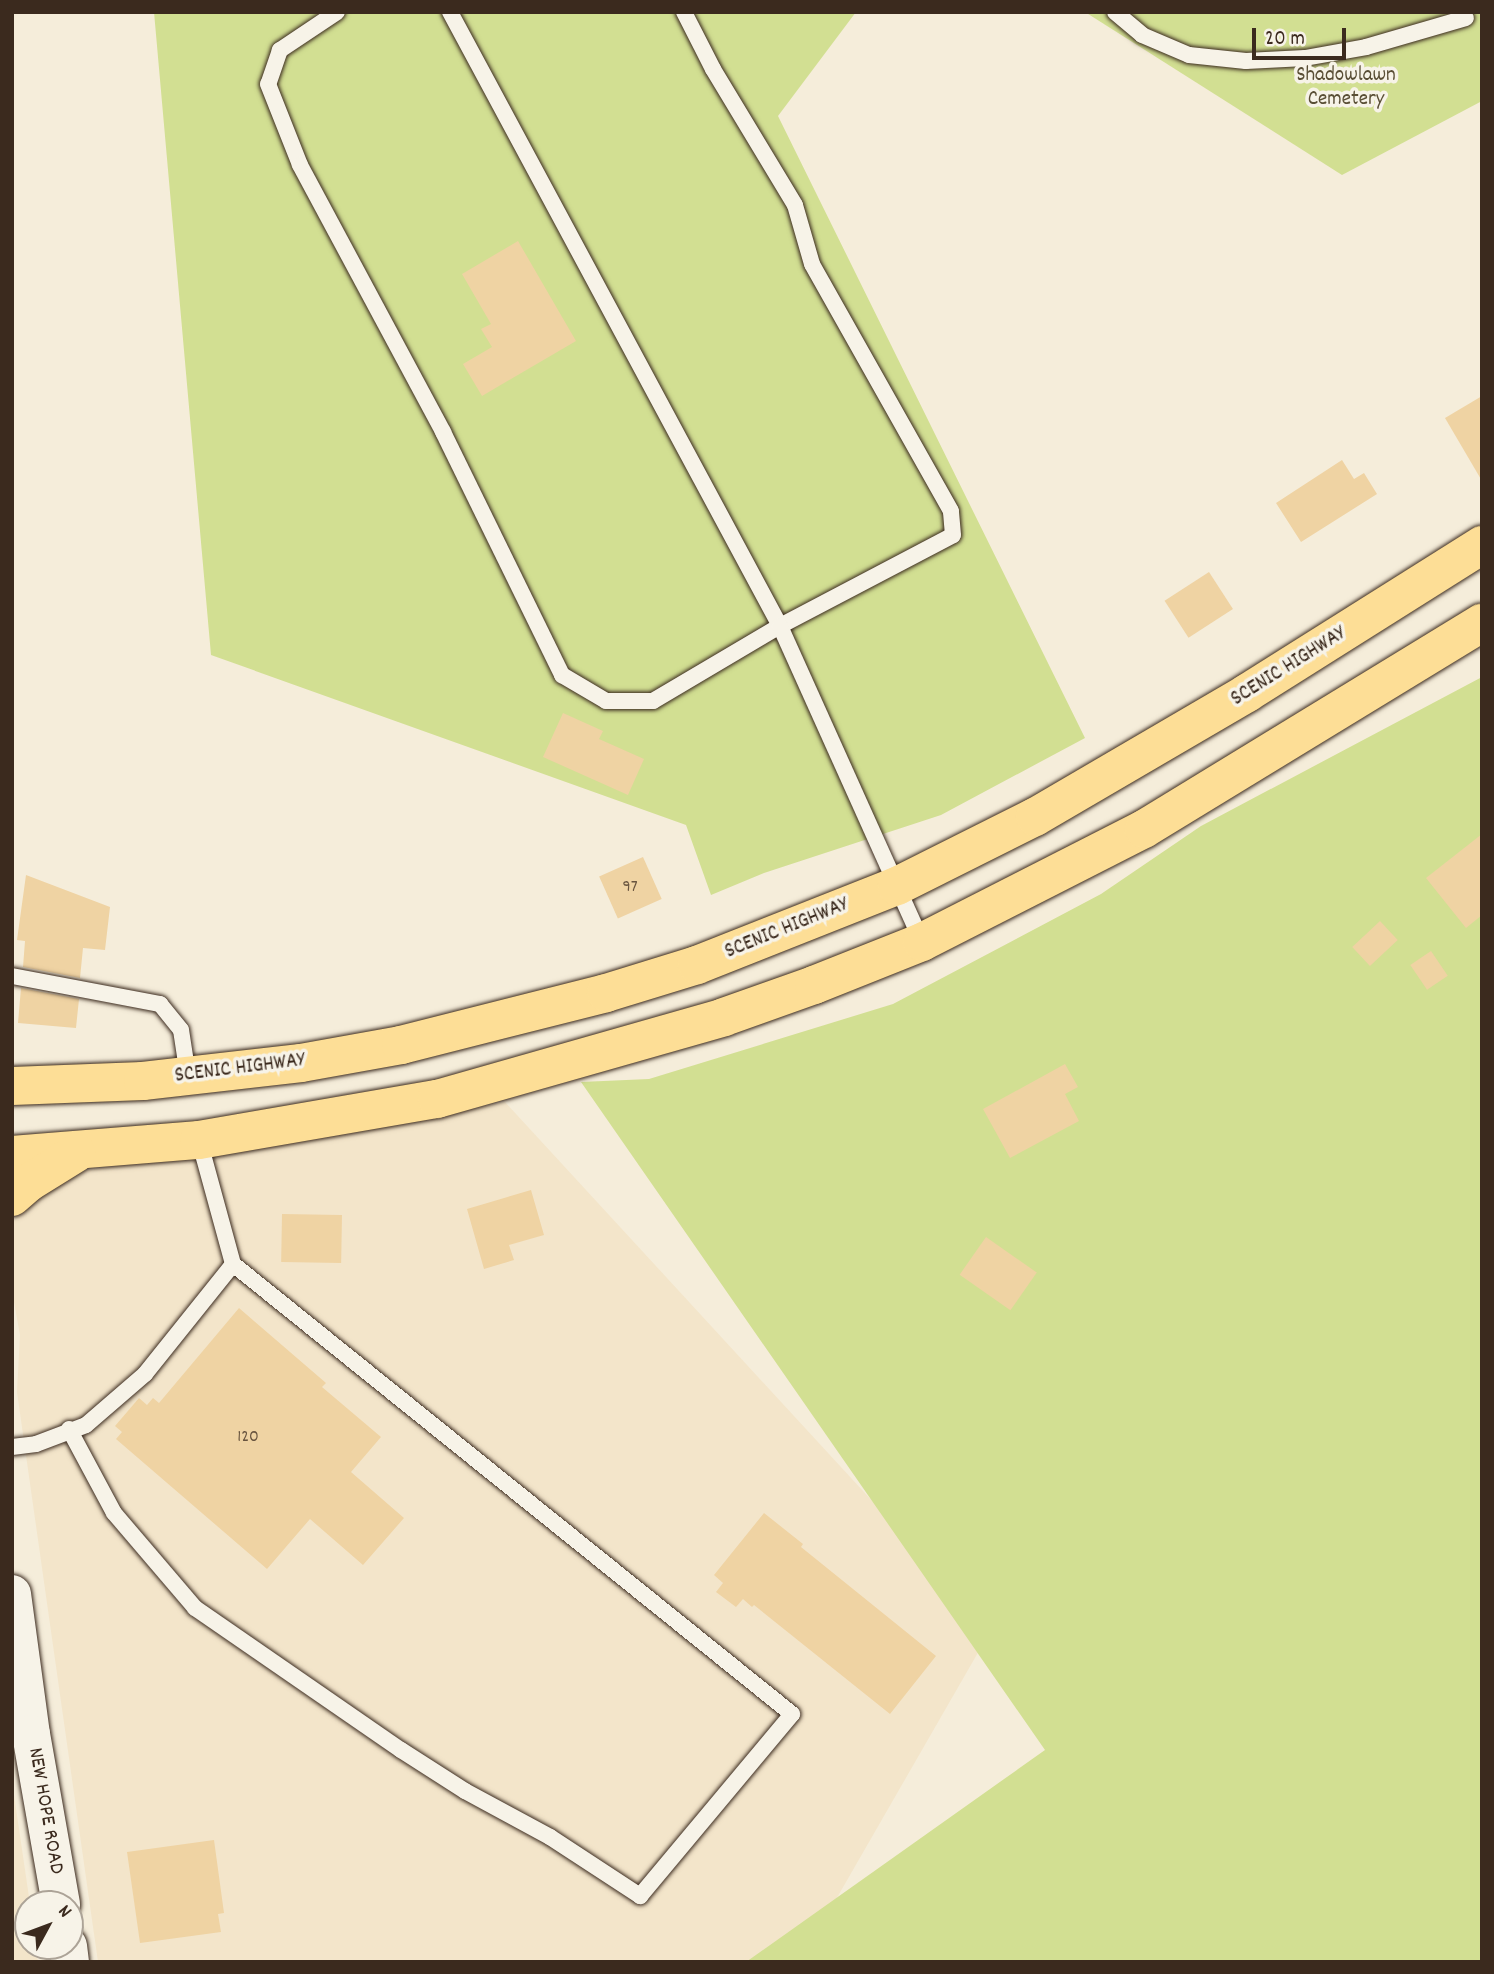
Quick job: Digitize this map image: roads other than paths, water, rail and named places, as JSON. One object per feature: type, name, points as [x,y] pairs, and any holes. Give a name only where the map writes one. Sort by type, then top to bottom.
[{"type":"main road","name":"SCENIC HIGHWAY","points":[[12,1086],[143,1081],[302,1063],[401,1045],[606,993],[697,965],[897,886],[1035,817],[1133,762],[1482,545]]},
{"type":"main road","points":[[12,1155],[199,1140],[437,1099],[724,1017],[922,942],[1012,899],[1144,830],[1482,623]]},
{"type":"main road","points":[[12,1198],[28,1183],[83,1149]]},
{"type":"street","name":"NEW HOPE ROAD","points":[[12,1594],[22,1736],[58,1890]]},
{"type":"lane","points":[[337,12],[280,50],[268,84],[300,166],[443,432],[562,675],[606,701],[653,701],[780,626],[953,535],[951,511],[811,264],[795,205],[713,69],[684,12]]},
{"type":"lane","points":[[450,12],[780,626],[922,942]]},
{"type":"lane","points":[[1115,12],[1142,35],[1189,55],[1246,61],[1305,58],[1366,47],[1469,15]]},
{"type":"lane","points":[[12,976],[160,1004],[181,1030],[188,1076]]},
{"type":"lane","points":[[69,1429],[114,1513],[195,1608],[401,1750],[465,1791],[550,1837],[640,1896],[792,1714],[233,1264],[199,1140]]},
{"type":"lane","points":[[12,1447],[36,1444],[69,1429],[86,1425],[145,1374],[233,1264]]},
{"type":"park label","name":"Shadowlawn Cemetery","points":[[1346,88]]}]
